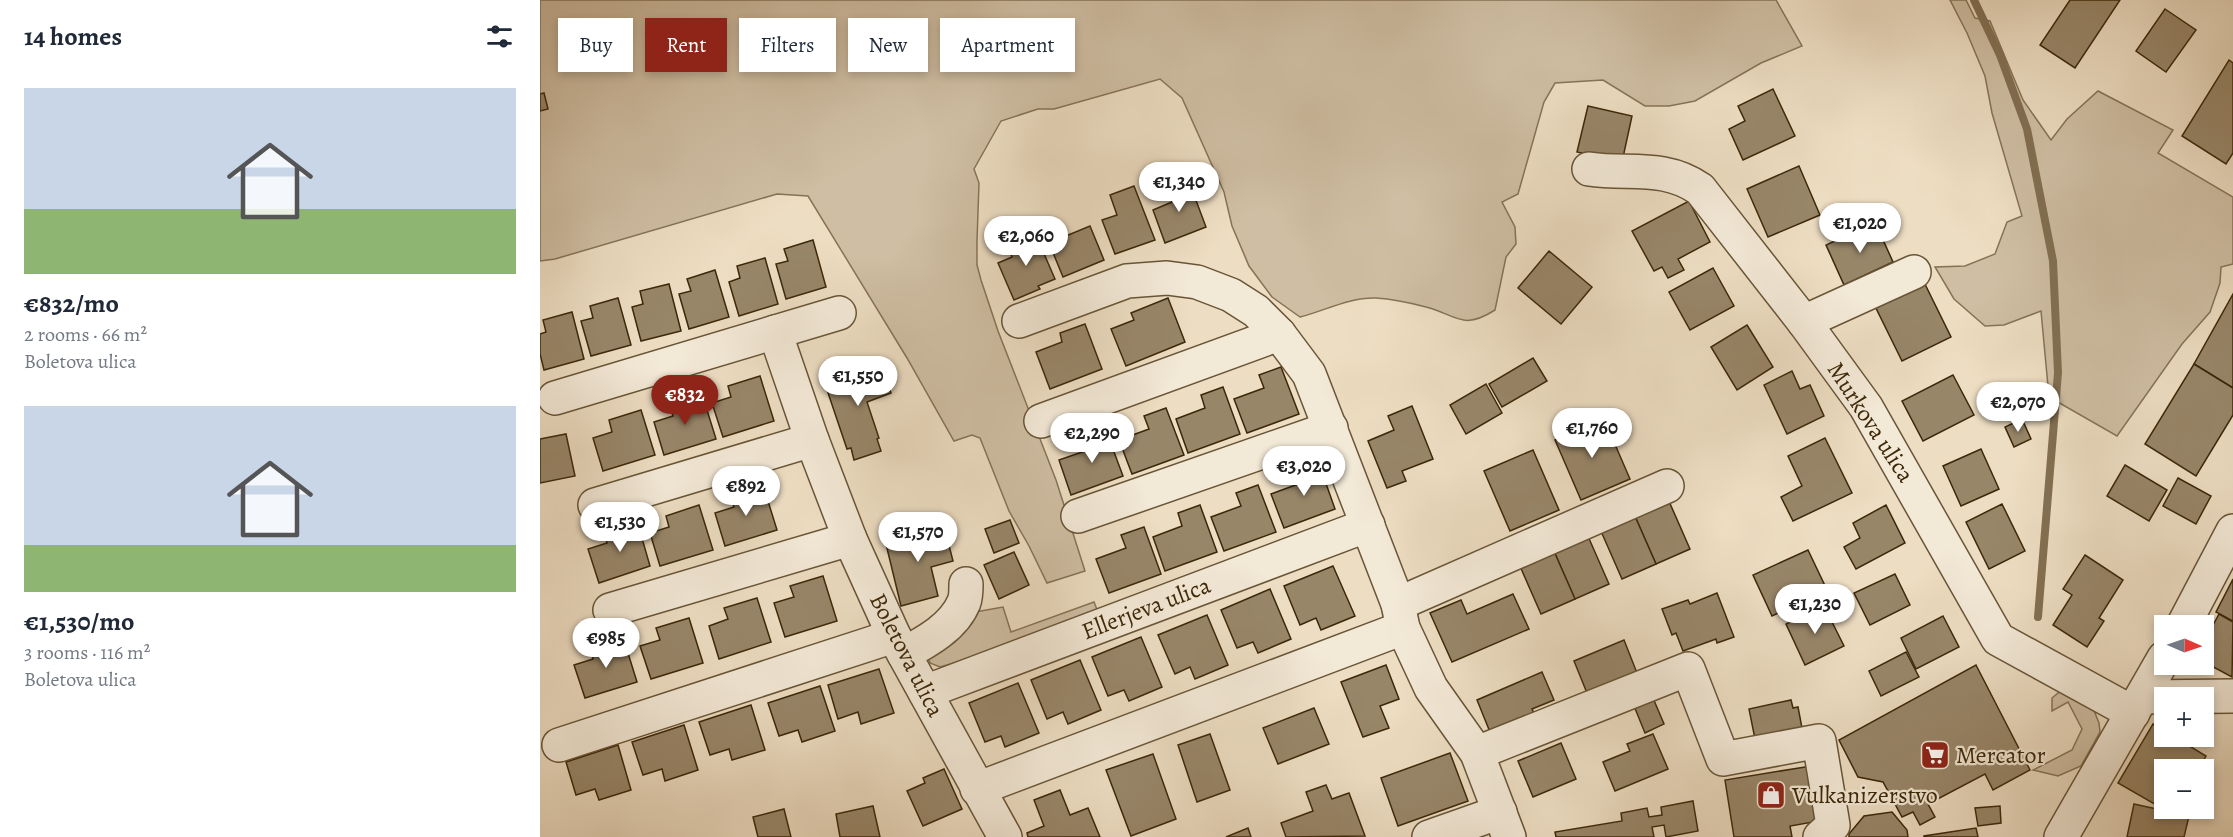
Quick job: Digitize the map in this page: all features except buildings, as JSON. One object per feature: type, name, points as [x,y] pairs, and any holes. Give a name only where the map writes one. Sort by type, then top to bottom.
[{"type":"street","name":"Murkova ulica","points":[[1588,169],[1672,175],[1700,189],[1804,322],[1866,407],[1998,639],[2137,705]]},
{"type":"street","points":[[1804,322],[1914,272]]},
{"type":"street","points":[[1020,321],[1127,281],[1167,278],[1197,282],[1231,295],[1256,311],[1279,334],[1309,374],[1401,616],[1431,688],[1477,753],[1505,824],[1429,837]]},
{"type":"street","points":[[555,398],[839,313]]},
{"type":"street","name":"Boletova ulica","points":[[775,332],[850,538],[899,645],[1005,837]]},
{"type":"street","points":[[1041,420],[1279,334]]},
{"type":"street","points":[[1078,516],[1331,428]]},
{"type":"street","points":[[595,505],[813,440]]},
{"type":"street","points":[[977,789],[1401,616],[1667,486]]},
{"type":"street","name":"Ellerjeva ulica","points":[[925,692],[1368,525]]},
{"type":"street","points":[[2189,615],[2233,531]]},
{"type":"street","points":[[610,610],[850,538]]},
{"type":"street","points":[[559,745],[899,645],[929,641],[952,620],[965,601],[966,584]]},
{"type":"street","points":[[1477,753],[1688,669],[1722,759],[1819,741],[1833,825],[1820,837]]},
{"type":"street","points":[[2061,837],[2154,675]]},
{"type":"street","points":[[2137,705],[2233,696]]},
{"type":"shaded area","points":[[540,0],[1776,0],[1802,46],[1761,63],[1695,101],[1669,106],[1645,106],[1603,80],[1555,83],[1544,102],[1518,194],[1502,202],[1515,227],[1516,244],[1506,257],[1495,310],[1475,320],[1460,319],[1437,310],[1376,298],[1347,302],[1300,317],[1272,297],[1249,266],[1232,226],[1224,192],[1182,98],[1160,79],[1054,109],[1038,109],[1001,121],[974,169],[979,183],[977,265],[998,331],[1056,480],[1085,571],[1047,583],[1009,511],[980,438],[972,435],[954,441],[907,358],[808,196],[777,194],[555,259],[540,261]]},
{"type":"shaded area","points":[[1950,0],[1966,0],[1975,18],[1990,21],[2023,100],[2051,140],[2067,119],[2098,91],[2173,130],[2158,153],[2233,197],[2233,264],[2221,267],[2220,283],[2210,312],[2182,344],[2117,436],[2049,397],[2041,311],[2004,325],[1985,326],[1954,299],[1935,267],[1965,266],[1995,254],[2007,222],[2022,216],[1992,113],[1985,76]]},
{"type":"shaded area","points":[[1094,602],[1098,612],[954,663],[940,667],[930,663],[927,653],[975,612],[1003,607],[1011,632]]},
{"type":"shaded area","points":[[2063,689],[2093,708],[2100,732],[2081,766],[2058,776],[2033,770],[2072,750],[2082,729],[2068,702],[2052,711],[2052,698]]},
{"type":"waterway","points":[[1974,0],[2000,55],[2027,129],[2053,261],[2058,373],[2038,617]]},
{"type":"place","name":"Mercator","points":[[1935,755]]},
{"type":"place","name":"Vulkanizerstvo","points":[[1771,795]]}]
